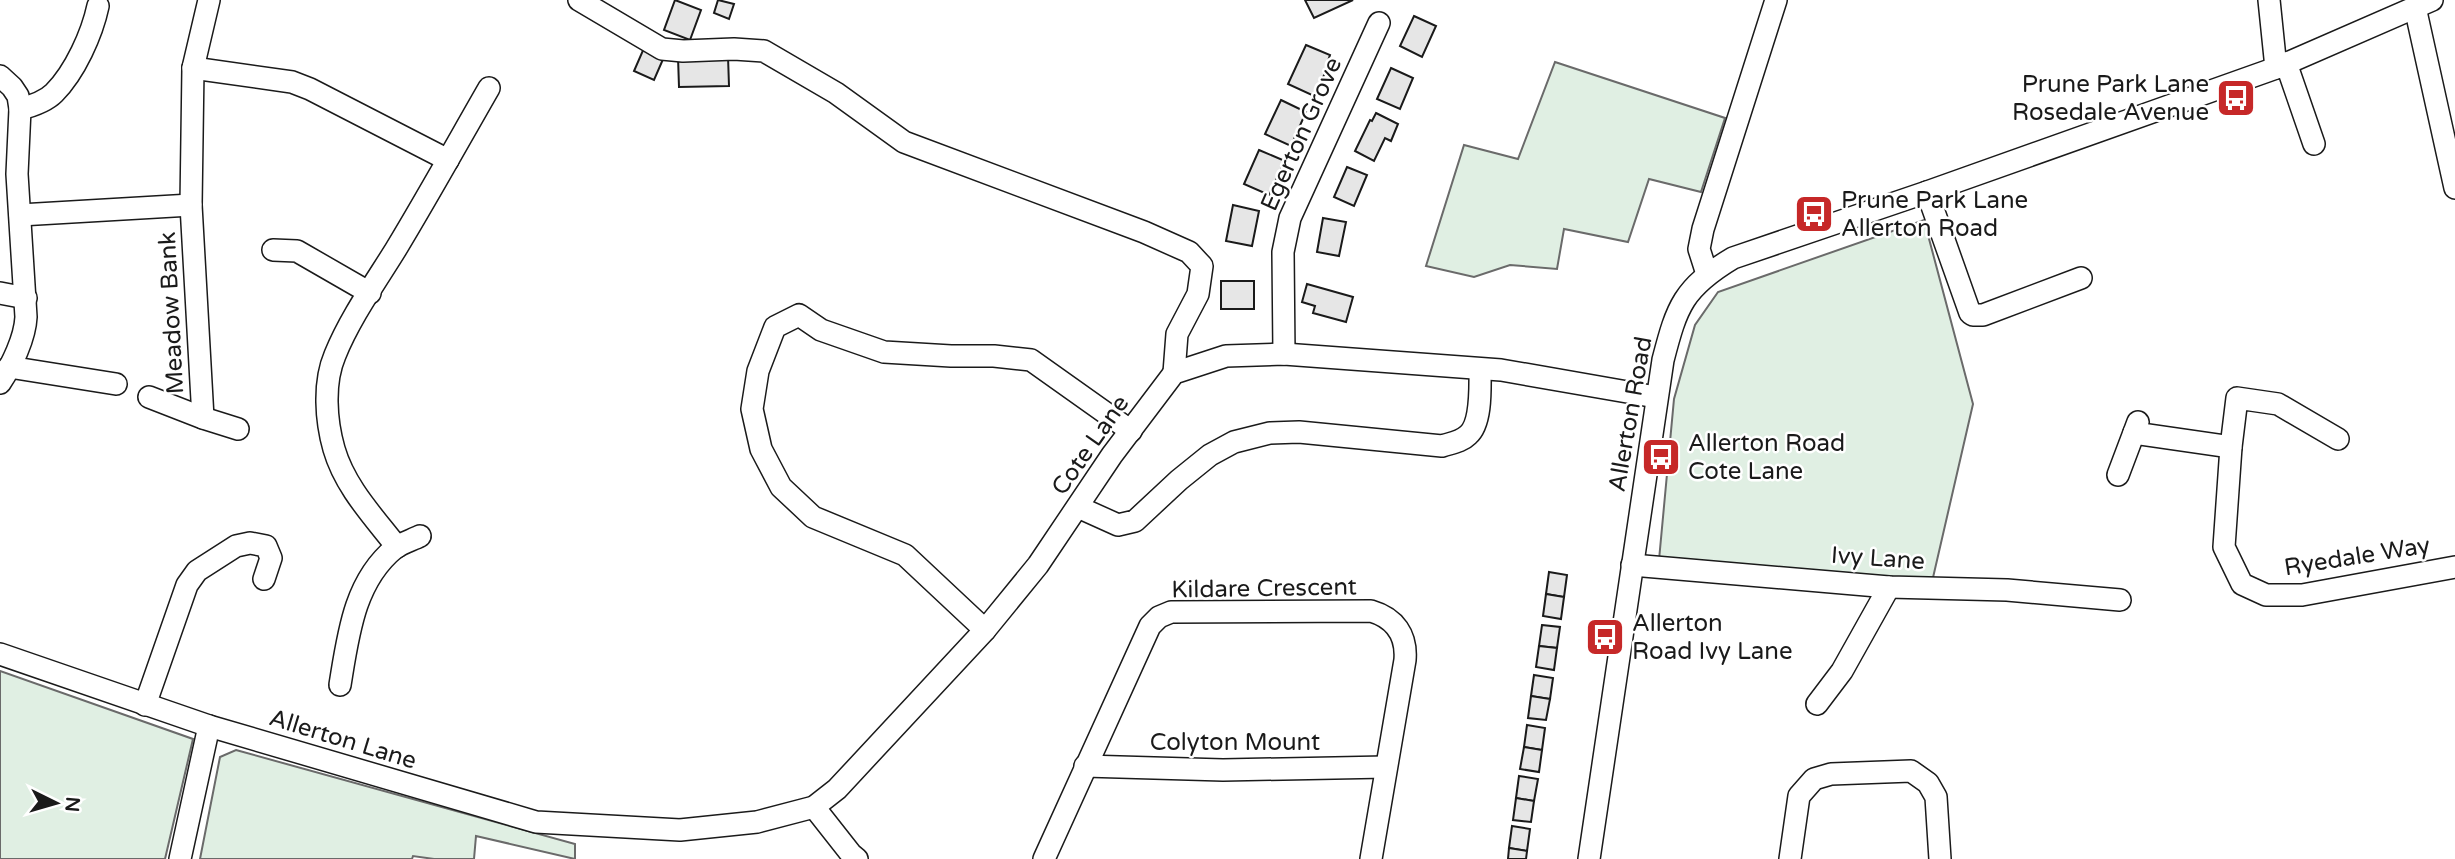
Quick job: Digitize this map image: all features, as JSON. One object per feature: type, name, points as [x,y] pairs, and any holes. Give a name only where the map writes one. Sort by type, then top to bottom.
[{"type":"street","name":"Meadow Bank","points":[[203,418],[191,205],[192,68],[209,0]]},
{"type":"street","points":[[579,0],[662,49],[683,51],[734,48],[764,51],[836,93],[904,142],[1144,232],[1189,252],[1202,266],[1198,294],[1177,334],[1174,373],[1226,356],[1284,354],[1501,370],[1656,397]]},
{"type":"street","points":[[1707,274],[1699,249],[1703,229],[1776,0]]},
{"type":"street","points":[[2269,0],[2281,65],[2314,144]]},
{"type":"street","points":[[2423,4],[2455,188]]},
{"type":"street","name":"Allerton Road","points":[[1589,859],[1662,360],[1679,306],[1692,287],[1733,258],[1927,192],[2281,65],[2423,4]]},
{"type":"street","points":[[20,109],[38,104],[54,93],[90,37],[98,6]]},
{"type":"street","name":"Egerton Grove","points":[[1284,354],[1283,253],[1290,218],[1379,23]]},
{"type":"street","points":[[192,68],[292,82],[448,160]]},
{"type":"street","points":[[0,76],[18,96],[20,109],[16,174],[26,298],[26,326],[4,375],[116,384]]},
{"type":"street","points":[[397,547],[348,482],[334,449],[328,394],[335,355],[489,88]]},
{"type":"street","points":[[1927,192],[1973,316],[1983,315],[2081,278]]},
{"type":"street","points":[[19,215],[191,205]]},
{"type":"street","points":[[273,250],[297,251],[370,293]]},
{"type":"street","points":[[0,293],[26,298]]},
{"type":"street","points":[[985,630],[905,555],[813,517],[781,487],[761,449],[752,409],[758,371],[775,327],[799,315],[821,330],[884,352],[1031,360],[1130,431]]},
{"type":"street","points":[[1078,507],[1118,525],[1135,521],[1210,455],[1234,442],[1270,433],[1299,432],[1442,446],[1458,442],[1471,433],[1479,411],[1480,369]]},
{"type":"street","name":"Cote Lane","points":[[680,830],[757,822],[814,807],[837,789],[985,630],[1038,565],[1130,431],[1174,373]]},
{"type":"street","points":[[149,397],[238,429]]},
{"type":"street","name":"Ryedale Way","points":[[2338,439],[2278,404],[2237,398],[2224,547],[2242,583],[2266,595],[2302,596],[2455,567]]},
{"type":"street","points":[[2118,475],[2136,427],[2231,447]]},
{"type":"street","points":[[340,685],[350,627],[363,587],[379,564],[397,547],[419,536]]},
{"type":"street","points":[[145,705],[175,613],[187,585],[197,571],[236,546],[250,543],[265,546],[271,558],[264,579]]},
{"type":"street","name":"Ivy Lane","points":[[1632,565],[1889,587],[2007,590],[2120,600]]},
{"type":"street","points":[[1817,704],[1842,671],[1889,587]]},
{"type":"street","name":"Kildare Crescent","points":[[1044,859],[1150,626],[1159,617],[1171,612],[1213,610],[1371,611],[1390,620],[1402,635],[1406,651],[1371,859]]},
{"type":"street","name":"Allerton Lane","points":[[0,654],[209,726],[536,822],[680,830]]},
{"type":"street","points":[[180,859],[209,726]]},
{"type":"street","name":"Colyton Mount","points":[[1085,766],[1223,771],[1386,767]]},
{"type":"street","points":[[1790,859],[1799,796],[1814,779],[1831,774],[1911,771],[1928,783],[1936,797],[1940,859]]},
{"type":"street","points":[[814,807],[857,859]]},
{"type":"green space","points":[[1555,62],[1725,118],[1701,192],[1649,179],[1628,242],[1564,229],[1557,269],[1510,265],[1474,277],[1426,266],[1464,145],[1518,159]]},
{"type":"green space","points":[[1924,220],[1973,404],[1932,582],[1659,560],[1674,399],[1695,325],[1718,292]]},
{"type":"green space","points":[[0,671],[193,739],[165,859],[0,859]]},
{"type":"green space","points":[[236,750],[575,844],[575,859],[476,836],[474,859],[413,856],[412,859],[200,859],[220,757]]},
{"type":"building","points":[[675,0],[701,10],[690,40],[664,30]]},
{"type":"building","points":[[718,0],[734,4],[729,19],[714,13]]},
{"type":"building","points":[[1305,0],[1353,0],[1314,18]]},
{"type":"building","points":[[1414,16],[1436,26],[1422,57],[1400,46]]},
{"type":"building","points":[[1306,45],[1330,55],[1330,63],[1314,96],[1288,84]]},
{"type":"building","points":[[644,48],[664,57],[654,80],[634,71]]},
{"type":"building","points":[[728,56],[729,86],[679,87],[678,57]]},
{"type":"building","points":[[1391,68],[1413,78],[1400,109],[1377,99]]},
{"type":"building","points":[[1281,100],[1306,112],[1291,146],[1265,134]]},
{"type":"building","points":[[1376,113],[1398,124],[1391,141],[1385,138],[1374,161],[1355,151]]},
{"type":"building","points":[[1259,150],[1285,161],[1269,195],[1244,184]]},
{"type":"building","points":[[1347,167],[1367,175],[1354,206],[1334,197]]},
{"type":"building","points":[[1233,205],[1259,211],[1252,246],[1226,241]]},
{"type":"building","points":[[1323,218],[1346,222],[1339,256],[1317,252]]},
{"type":"building","points":[[1221,281],[1254,281],[1254,309],[1221,309]]},
{"type":"building","points":[[1307,284],[1353,297],[1346,322],[1313,313],[1315,306],[1302,302]]},
{"type":"building","points":[[1549,572],[1567,575],[1564,597],[1546,594]]},
{"type":"building","points":[[1546,594],[1564,597],[1561,619],[1543,616]]},
{"type":"building","points":[[1542,625],[1560,627],[1557,648],[1539,646]]},
{"type":"building","points":[[1539,646],[1557,648],[1554,670],[1536,667]]},
{"type":"building","points":[[1534,675],[1553,678],[1550,699],[1531,696]]},
{"type":"building","points":[[1531,696],[1550,699],[1546,720],[1528,718]]},
{"type":"building","points":[[1527,725],[1545,728],[1542,750],[1524,747]]},
{"type":"building","points":[[1524,747],[1542,750],[1539,772],[1520,769]]},
{"type":"building","points":[[1519,776],[1538,779],[1534,801],[1516,798]]},
{"type":"building","points":[[1516,798],[1534,801],[1531,822],[1513,820]]},
{"type":"building","points":[[1512,826],[1530,829],[1527,851],[1509,848]]},
{"type":"building","points":[[1509,848],[1527,851],[1526,859],[1508,859]]},
{"type":"place","name":"Prune Park Lane Rosedale Avenue","points":[[2236,98]]},
{"type":"place","name":"Prune Park Lane Allerton Road","points":[[1814,214]]},
{"type":"place","name":"Allerton Road Cote Lane","points":[[1661,457]]},
{"type":"place","name":"Allerton Road Ivy Lane","points":[[1605,637]]}]
